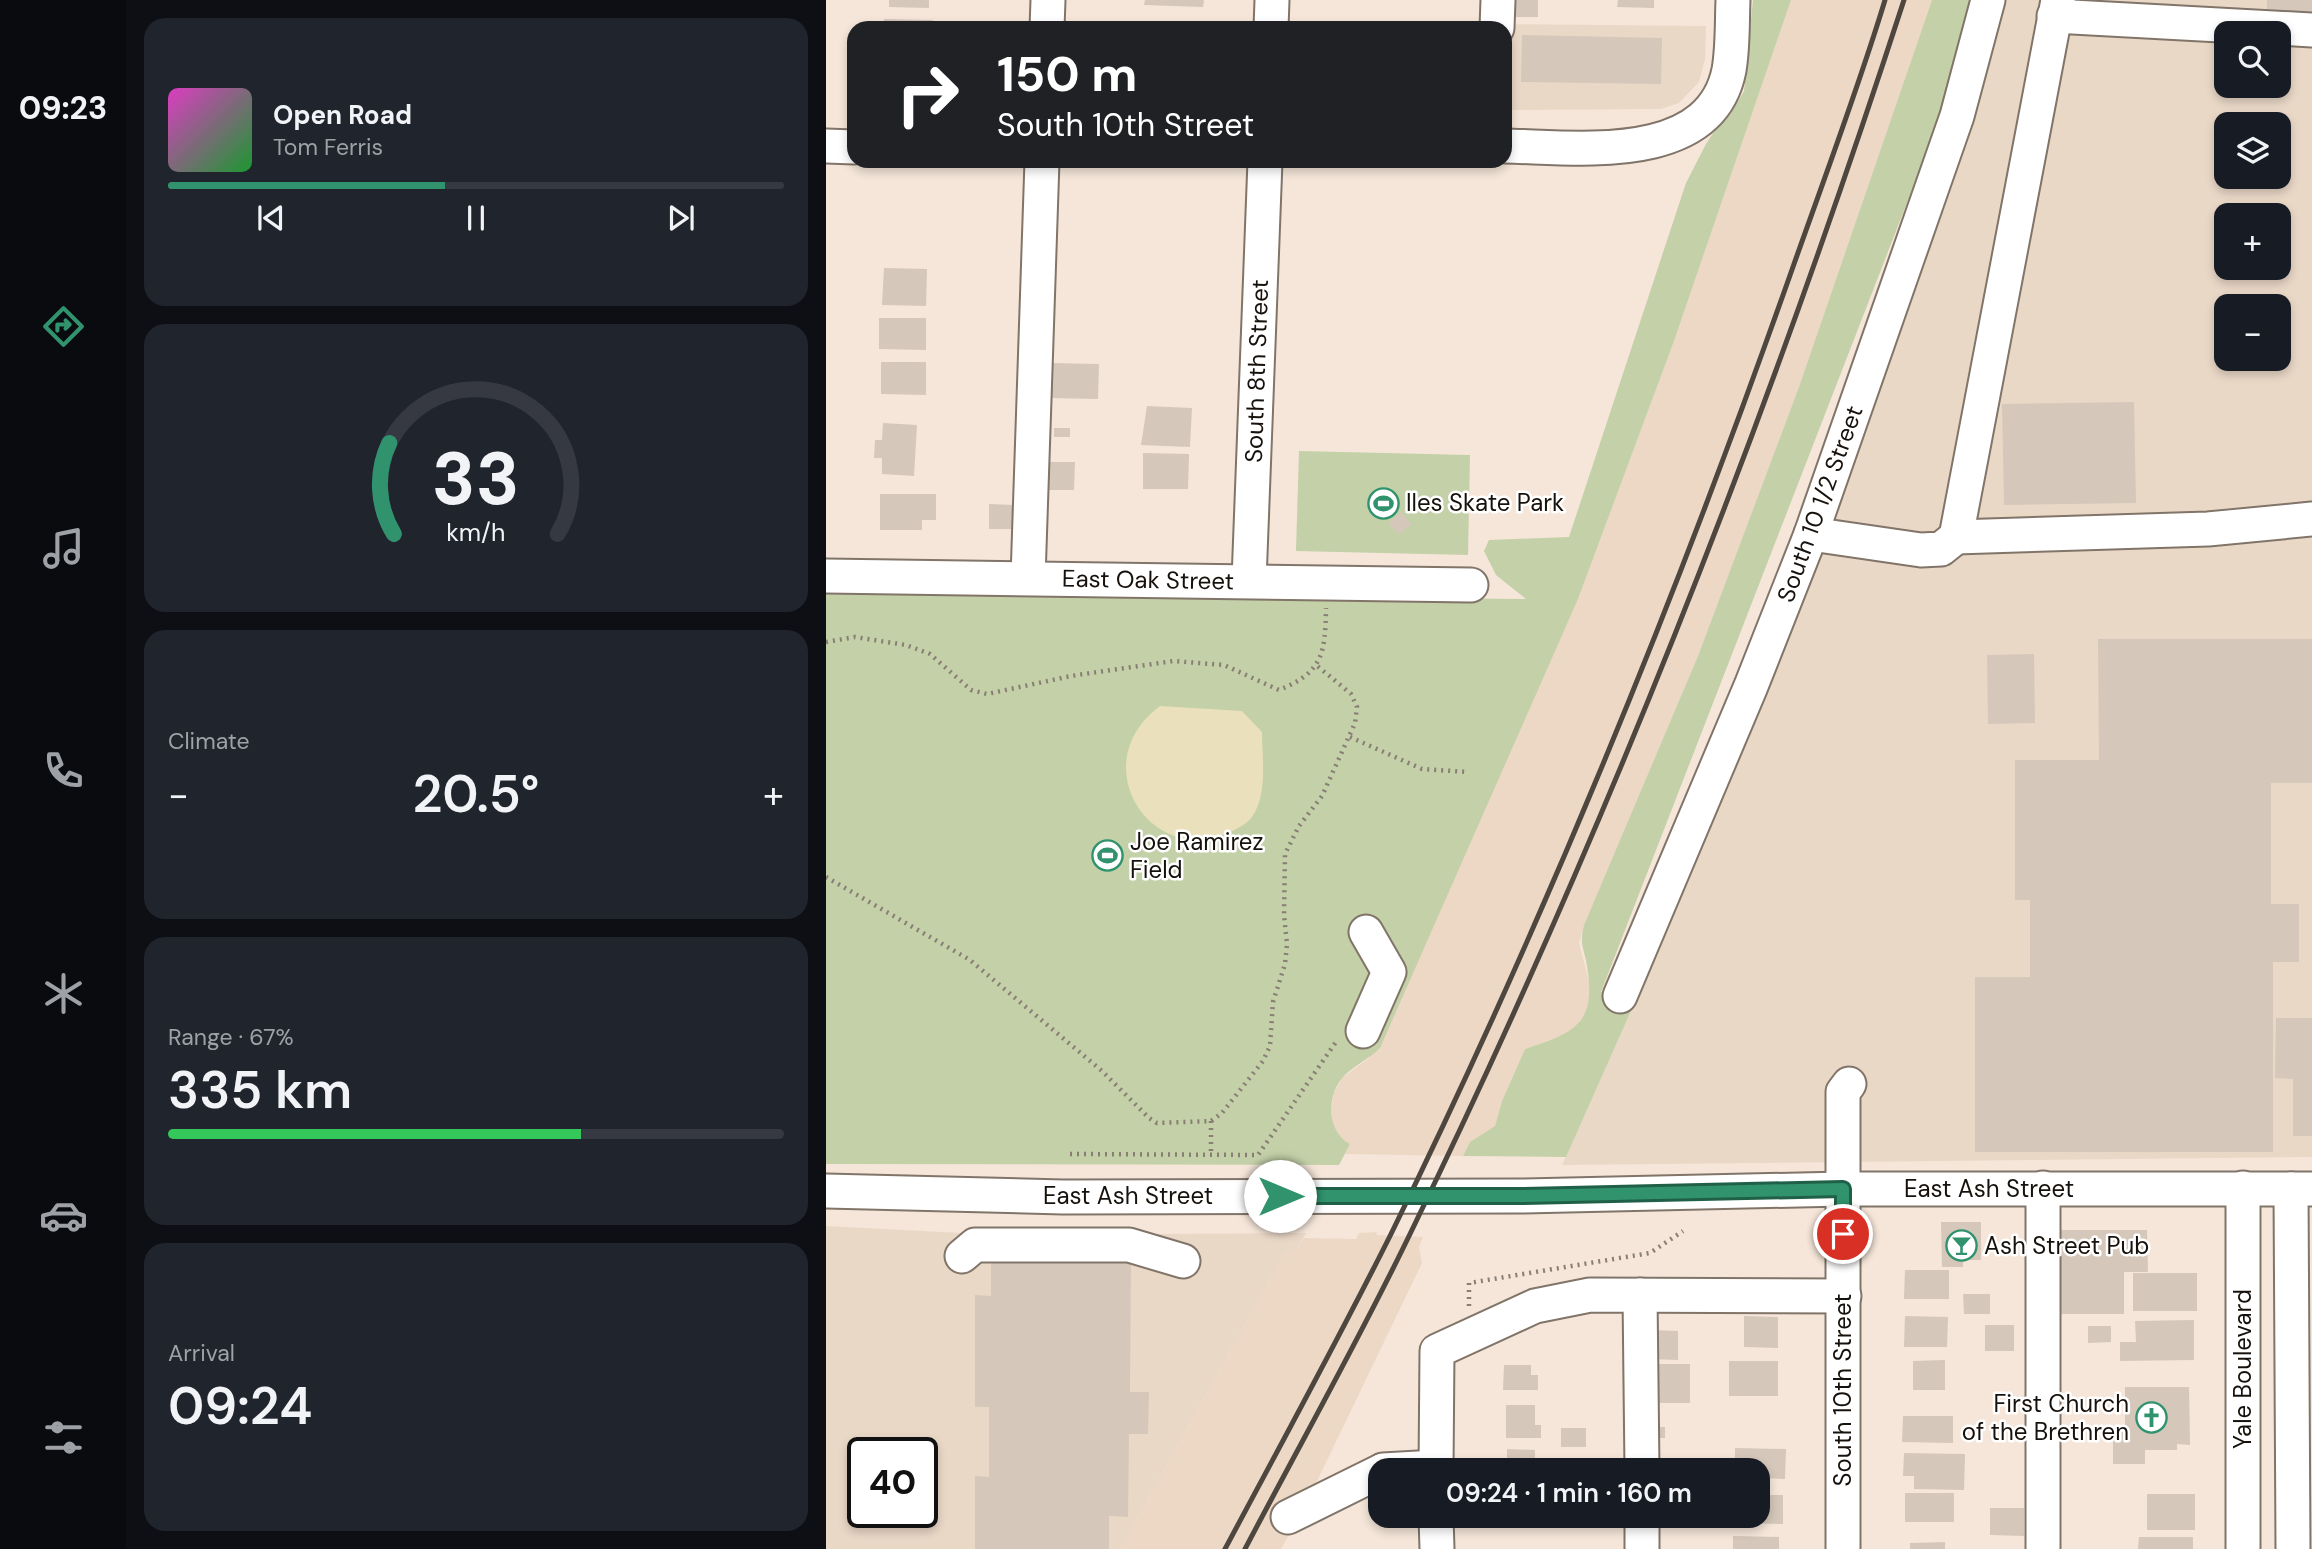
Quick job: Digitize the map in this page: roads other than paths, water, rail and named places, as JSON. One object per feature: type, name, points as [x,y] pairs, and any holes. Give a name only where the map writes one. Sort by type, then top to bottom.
[{"type":"street","points":[[1047,21],[1048,0]]},
{"type":"street","points":[[1271,21],[1272,0]]},
{"type":"street","points":[[1497,21],[1498,0]]},
{"type":"street","points":[[1512,146],[1654,143],[1691,125],[1713,105],[1728,72],[1732,0]]},
{"type":"street","name":"South 10 1/2 Street","points":[[1620,996],[1751,686],[1811,534],[1957,116],[1989,0]]},
{"type":"street","points":[[1956,537],[2056,8],[2312,30]]},
{"type":"street","points":[[826,146],[847,147]]},
{"type":"street","points":[[1028,578],[1042,168]]},
{"type":"street","name":"South 8th Street","points":[[1249,581],[1265,168]]},
{"type":"street","points":[[1811,534],[1921,550],[1941,549],[1956,537],[2208,529],[2312,519]]},
{"type":"street","name":"East Oak Street","points":[[826,576],[1471,584]]},
{"type":"street","points":[[1353,1032],[1390,972],[1366,932]]},
{"type":"street","name":"South 10th Street","points":[[1843,1549],[1843,1092],[1849,1084]]},
{"type":"street","points":[[2043,1188],[2043,1549]]},
{"type":"street","name":"Yale Boulevard","points":[[2243,1188],[2243,1549]]},
{"type":"street","name":"East Ash Street","points":[[826,1191],[1063,1197],[1521,1196],[1843,1189],[2301,1189]]},
{"type":"street","name":"Yale Boulevard","points":[[2293,1549],[2301,1189]]},
{"type":"street","points":[[962,1256],[975,1245],[1129,1245],[1183,1261]]},
{"type":"street","points":[[1436,1458],[1437,1351],[1535,1306],[1590,1295],[1843,1296]]},
{"type":"street","points":[[1640,1295],[1642,1458]]},
{"type":"street","points":[[1288,1517],[1368,1478]]},
{"type":"street","points":[[1436,1528],[1437,1549]]},
{"type":"street","points":[[1642,1528],[1642,1549]]},
{"type":"railway","points":[[1225,1549],[1391,1234],[1448,1116],[1556,876],[1704,511],[1841,132],[1885,0]]},
{"type":"railway","points":[[1245,1549],[1391,1274],[1550,932],[1615,780],[1739,471],[1851,158],[1904,0]]},
{"type":"place","name":"Iles Skate Park","points":[[1383,503]]},
{"type":"place","name":"Joe Ramirez Field","points":[[1107,856]]},
{"type":"place","name":"Ash Street Pub","points":[[1961,1246]]},
{"type":"place","name":"First Church of the Brethren","points":[[2152,1418]]}]
